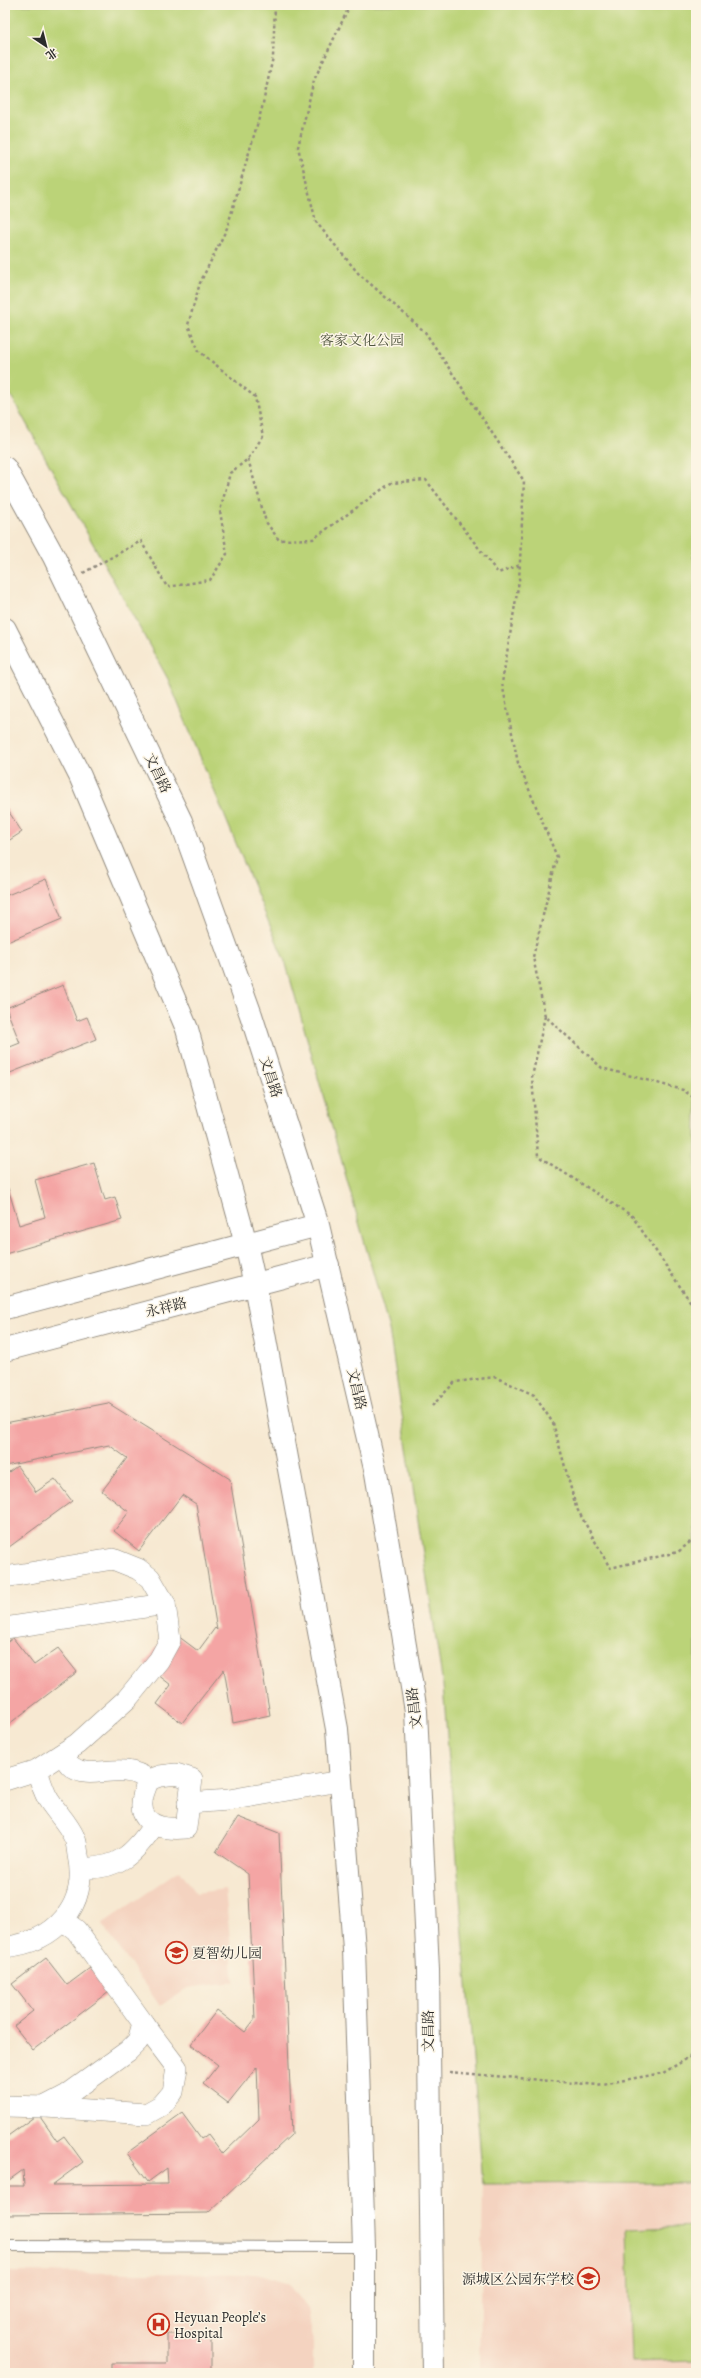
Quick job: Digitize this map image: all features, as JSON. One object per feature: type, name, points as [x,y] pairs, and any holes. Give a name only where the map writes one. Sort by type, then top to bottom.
[{"type":"street","name":"文昌路","points":[[5,468],[66,583],[181,821],[251,1015],[318,1225],[376,1473],[416,1711],[428,1970],[433,2373]]},
{"type":"street","points":[[5,629],[80,776],[187,1029],[246,1244],[255,1285],[337,1729],[354,1949],[364,2247],[364,2373]]},
{"type":"street","points":[[5,1308],[318,1225]]},
{"type":"street","name":"永祥路","points":[[5,1350],[328,1266]]},
{"type":"street","points":[[5,1577],[113,1558],[138,1569],[150,1578],[165,1604],[170,1640],[159,1660],[127,1700],[77,1744],[37,1770],[5,1780]]},
{"type":"street","points":[[5,1628],[165,1604]]},
{"type":"street","points":[[63,1754],[71,1767],[85,1773],[123,1769],[138,1772],[150,1780]]},
{"type":"street","points":[[5,1947],[35,1939],[64,1921],[74,1905],[78,1891],[81,1868],[75,1838],[49,1800],[37,1770]]},
{"type":"street","points":[[176,1774],[192,1779],[188,1803],[186,1828],[172,1829],[154,1825],[147,1819],[141,1804],[143,1793],[150,1780],[160,1776],[176,1774]]},
{"type":"street","points":[[188,1803],[229,1800],[340,1781]]},
{"type":"street","points":[[81,1868],[111,1866],[127,1857],[140,1844],[154,1825]]},
{"type":"street","points":[[5,2106],[44,2107],[146,2114],[162,2105],[173,2092],[177,2068],[142,2023],[76,1930],[64,1921]]},
{"type":"street","points":[[44,2107],[67,2095],[128,2051],[138,2041],[142,2023]]},
{"type":"lane","points":[[5,2246],[364,2247]]},
{"type":"path","points":[[66,583],[141,541],[167,587],[210,580],[228,554],[220,511],[230,473],[248,459],[263,436],[255,397],[199,351],[188,324],[200,283],[227,228],[262,108],[273,57],[275,5]]},
{"type":"path","points":[[350,5],[314,80],[298,148],[316,222],[358,273],[425,332],[524,481],[520,565],[502,683],[518,763],[557,857],[533,957],[545,1016],[532,1077],[538,1156],[632,1216],[696,1310]]},
{"type":"path","points":[[248,459],[266,522],[279,540],[313,539],[391,483],[426,480],[498,573],[520,565]]},
{"type":"path","points":[[696,539],[692,556],[696,566]]},
{"type":"path","points":[[545,1016],[602,1068],[683,1090],[696,1099]]},
{"type":"path","points":[[432,1406],[455,1382],[495,1377],[534,1395],[552,1423],[576,1507],[610,1568],[678,1552],[696,1537]]},
{"type":"path","points":[[429,2071],[596,2084],[663,2073],[693,2055],[696,2034]]},
{"type":"shaded area","name":"夏智幼儿园","points":[[180,1870],[196,1893],[225,1889],[234,1982],[187,1988],[160,2006],[102,1924]]},
{"type":"shaded area","name":"源城区公园东学校","points":[[696,2183],[696,2373],[480,2373],[483,2184]]},
{"type":"shaded area","name":"Heyuan People’s Hospital","points":[[5,2272],[256,2274],[289,2284],[308,2309],[313,2341],[313,2373],[5,2373]]},
{"type":"green space","name":"客家文化公园","points":[[5,5],[696,5],[696,2183],[483,2184],[443,1685],[389,1329],[286,964],[168,679],[5,385]]},
{"type":"green space","points":[[696,2226],[696,2360],[631,2362],[627,2229]]},
{"type":"building","points":[[5,806],[22,832],[5,843]]},
{"type":"building","points":[[46,879],[62,919],[5,943],[5,896]]},
{"type":"building","points":[[63,985],[77,1021],[87,1017],[96,1039],[5,1075],[5,1049],[20,1043],[6,1008]]},
{"type":"building","points":[[94,1163],[105,1200],[115,1197],[122,1220],[5,1254],[5,1189],[8,1188],[19,1225],[45,1217],[35,1180]]},
{"type":"building","points":[[108,1403],[230,1479],[270,1715],[233,1723],[224,1669],[182,1723],[157,1704],[171,1685],[144,1664],[170,1630],[198,1651],[215,1628],[217,1630],[196,1504],[182,1495],[139,1551],[114,1531],[129,1512],[102,1491],[127,1458],[109,1445],[5,1466],[5,1423]]},
{"type":"building","points":[[17,1466],[36,1492],[55,1479],[72,1501],[5,1550],[5,1475]]},
{"type":"building","points":[[13,1638],[34,1665],[58,1648],[77,1672],[5,1727],[5,1644]]},
{"type":"building","points":[[238,1817],[279,1833],[292,2134],[208,2213],[5,2215],[5,2186],[24,2186],[23,2170],[5,2183],[5,2138],[38,2114],[57,2141],[64,2136],[83,2162],[52,2185],[168,2184],[167,2168],[148,2182],[127,2153],[182,2113],[201,2139],[208,2134],[223,2154],[259,2119],[257,2067],[228,2103],[203,2084],[218,2065],[191,2044],[217,2010],[245,2032],[255,2019],[248,1874],[216,1852]]},
{"type":"building","points":[[46,1958],[67,1985],[90,1968],[109,1992],[33,2050],[14,2026],[33,2011],[12,1984]]},
{"type":"building","points":[[167,2334],[211,2334],[211,2373],[111,2373],[111,2363],[167,2363]]},
{"type":"place","name":"夏智幼儿园","points":[[177,1953]]},
{"type":"place","name":"源城区公园东学校","points":[[589,2279]]},
{"type":"place","name":"Heyuan People’s Hospital","points":[[158,2325]]}]
